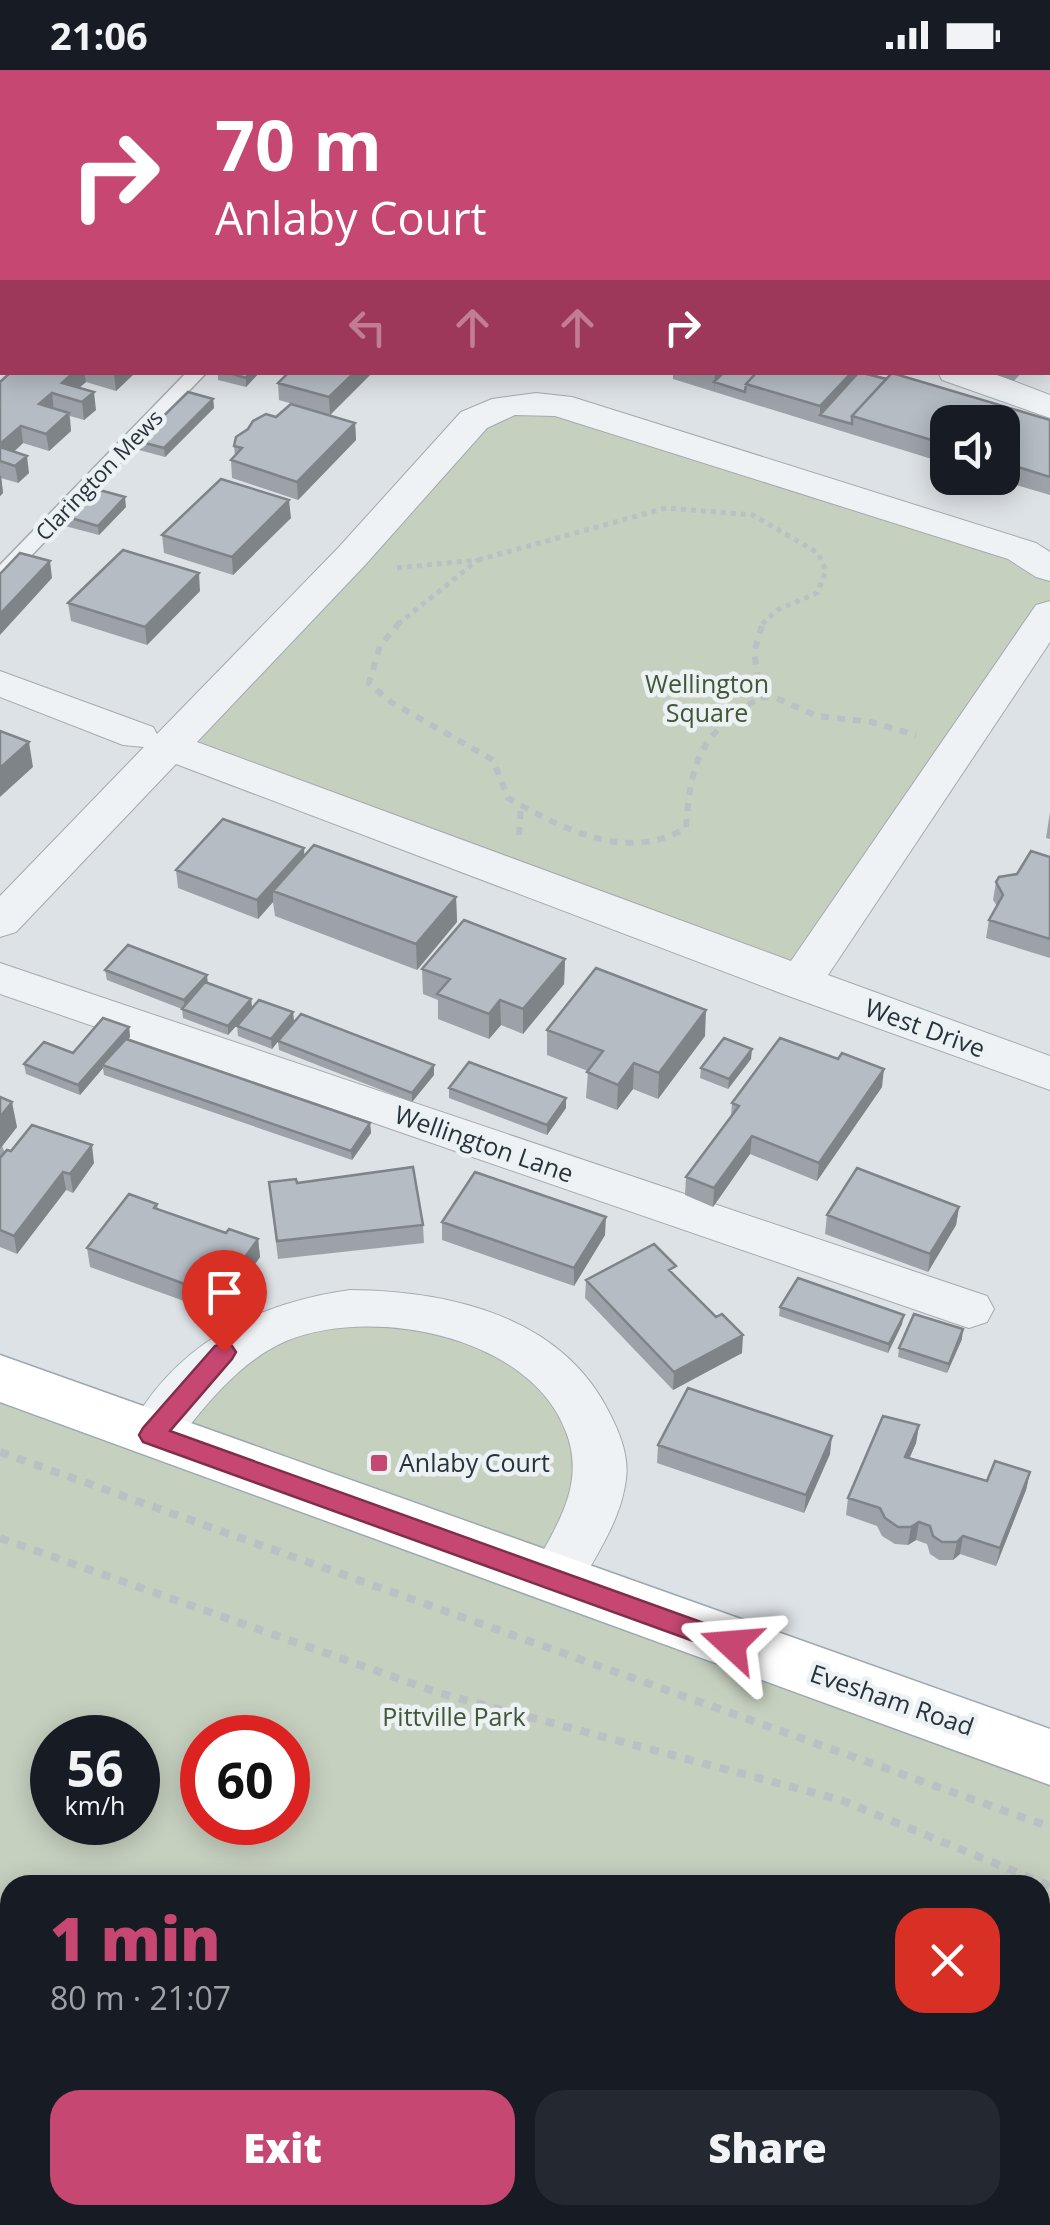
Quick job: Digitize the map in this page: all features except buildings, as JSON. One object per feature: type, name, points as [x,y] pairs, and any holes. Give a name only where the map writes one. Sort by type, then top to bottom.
[{"type":"main road","name":"Evesham Road","points":[[0,1378],[554,1581],[1050,1756]]},
{"type":"street","points":[[963,375],[1050,407]]},
{"type":"street","points":[[0,922],[153,741],[352,556],[474,420],[493,408],[559,405],[1022,551],[1050,569]]},
{"type":"street","points":[[0,683],[799,983],[1050,613]]},
{"type":"street","name":"Wellington Lane","points":[[0,978],[969,1309]]},
{"type":"street","name":"West Drive","points":[[799,983],[1050,1074]]},
{"type":"street","points":[[152,1435],[224,1352],[274,1325],[312,1315],[398,1309],[432,1314],[503,1336],[555,1371],[576,1396],[599,1452],[596,1500],[554,1581]]},
{"type":"lane","name":"Clarington Mews","points":[[0,578],[195,375]]},
{"type":"path","points":[[352,556],[407,570],[478,560],[666,508],[753,515],[818,554],[826,571],[817,594],[773,612],[756,633],[756,678],[761,697]]},
{"type":"path","points":[[478,560],[382,642],[369,664],[370,683],[391,702],[448,730],[493,760],[508,798],[551,821],[610,842],[642,846],[670,842],[686,828],[696,750],[715,726],[761,697],[776,698],[817,716],[870,722],[956,747]]},
{"type":"path","points":[[0,1452],[1050,1826]]},
{"type":"path","points":[[0,1538],[439,1693],[840,1800],[1023,1875]]},
{"type":"green space","name":"Wellington Square","points":[[537,403],[1050,569],[1050,613],[799,983],[168,746],[474,420]]},
{"type":"green space","name":"Pittville Park","points":[[274,1325],[473,1325],[592,1428],[557,1575],[1050,1755],[1050,1875],[0,1875],[0,1375],[155,1431]]},
{"type":"place","name":"Anlaby Court","points":[[379,1463]]},
{"type":"route","points":[[224,1352],[152,1435],[731,1644]]}]
